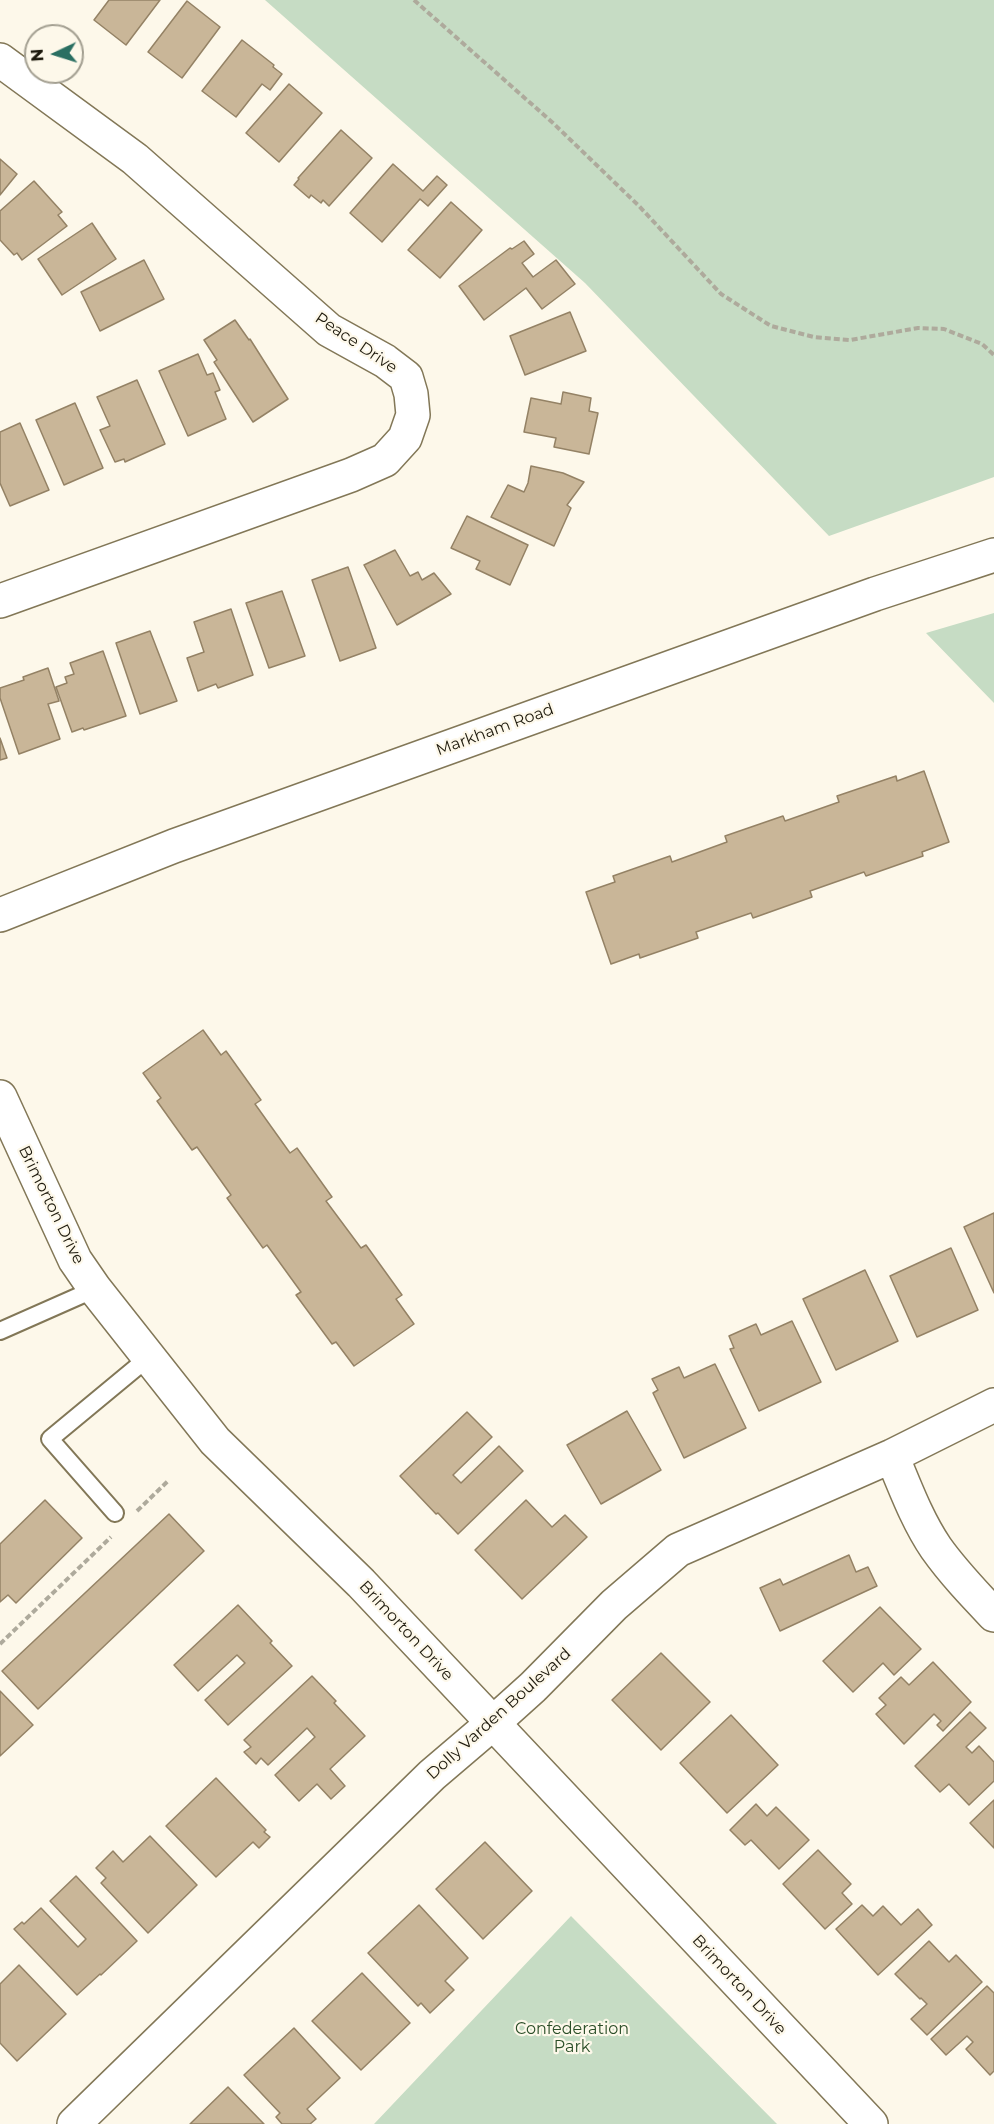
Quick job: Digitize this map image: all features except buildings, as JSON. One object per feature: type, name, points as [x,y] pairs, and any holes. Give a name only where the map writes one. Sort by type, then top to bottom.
[{"type":"street","name":"Peace Drive","points":[[0,60],[135,159],[330,330],[406,377],[411,394],[413,415],[405,438],[385,460],[351,476],[0,601]]},
{"type":"street","name":"Markham Road","points":[[0,915],[174,846],[875,594],[994,555]]},
{"type":"street","name":"Brimorton Drive","points":[[0,1097],[75,1260],[95,1289],[215,1441],[361,1583],[871,2124]]},
{"type":"street","name":"Dolly Varden Boulevard","points":[[74,2124],[432,1775],[533,1687],[614,1605],[678,1550],[892,1456],[994,1406]]},
{"type":"street","points":[[892,1456],[911,1502],[935,1547],[960,1579],[994,1615]]},
{"type":"lane","points":[[0,1331],[95,1289]]},
{"type":"lane","points":[[122,1516],[50,1439],[149,1357]]},
{"type":"path","points":[[414,0],[553,123],[639,206],[721,294],[771,326],[814,337],[850,340],[918,328],[944,329],[982,344],[994,355]]},
{"type":"path","points":[[122,1516],[169,1480]]},
{"type":"path","points":[[0,1644],[114,1533]]},
{"type":"green space","points":[[265,0],[994,0],[994,477],[829,536],[585,283]]},
{"type":"green space","points":[[994,613],[994,703],[926,633]]},
{"type":"green space","name":"Confederation Park","points":[[571,1916],[777,2124],[374,2124]]}]
